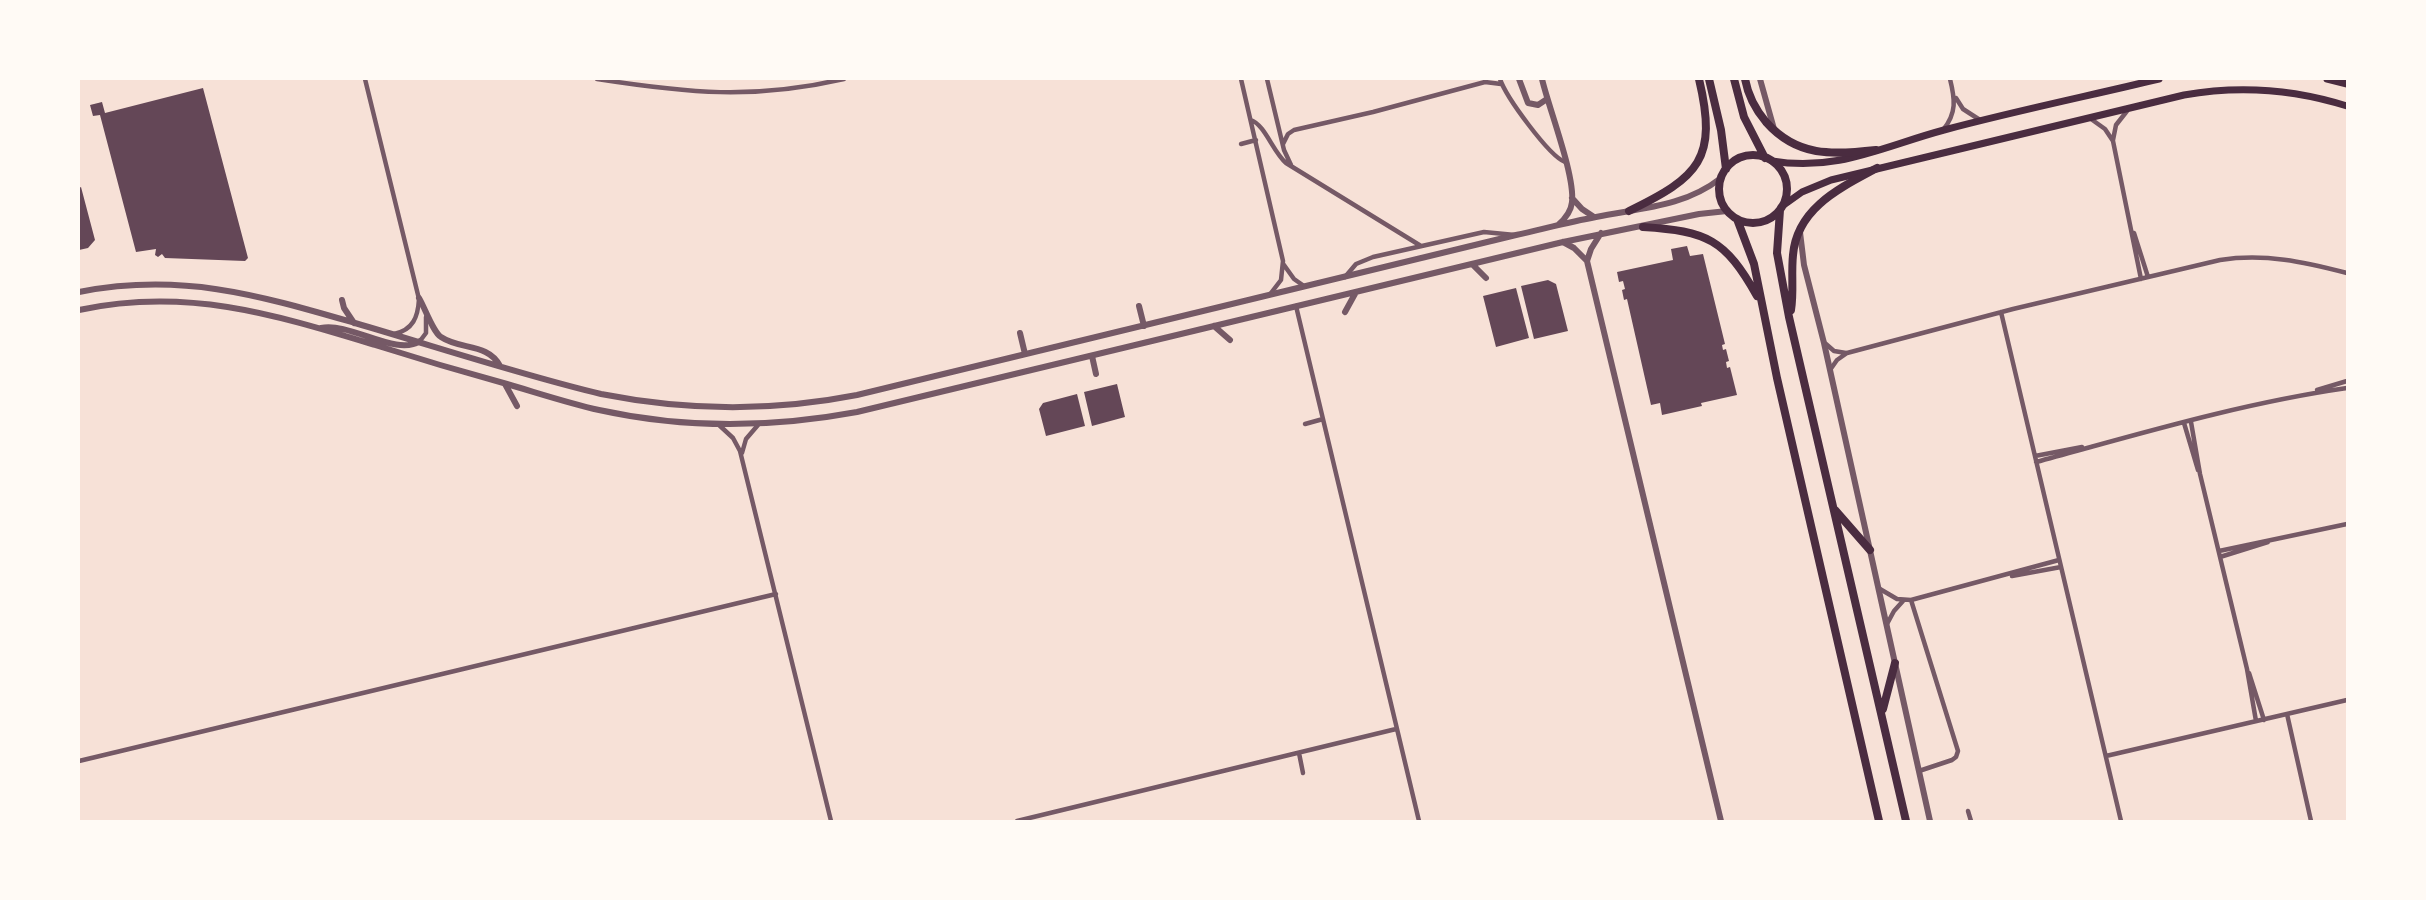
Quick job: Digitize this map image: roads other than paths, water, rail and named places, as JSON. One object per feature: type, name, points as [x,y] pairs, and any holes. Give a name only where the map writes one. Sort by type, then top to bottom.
[{"type":"highway","points":[[1629,211],[1684,180],[1699,159],[1708,130],[1699,79]]},
{"type":"highway","points":[[1709,79],[1721,130],[1726,169]]},
{"type":"highway","points":[[1734,79],[1744,117],[1768,160],[1783,174],[1786,182],[1785,199],[1774,216],[1760,222],[1737,219],[1727,211],[1720,195],[1721,178],[1726,169],[1743,157],[1754,155],[1768,160]]},
{"type":"highway","points":[[1745,79],[1755,106],[1775,131],[1791,143],[1822,153],[1844,154],[1876,150]]},
{"type":"highway","points":[[1789,317],[1793,296],[1793,251],[1808,217],[1821,201],[1838,188],[1877,168]]},
{"type":"highway","points":[[1780,208],[1777,253],[1789,317],[1906,821]]},
{"type":"highway","points":[[1737,219],[1750,252],[1879,821]]},
{"type":"highway","points":[[1643,227],[1689,232],[1713,242],[1734,259],[1762,304]]},
{"type":"highway","points":[[1833,507],[1870,550]]},
{"type":"highway","points":[[1882,712],[1895,663]]},
{"type":"main road","points":[[1768,160],[1818,165],[1943,130],[2159,79]]},
{"type":"main road","points":[[2327,79],[2347,84]]},
{"type":"main road","points":[[1780,208],[1802,192],[1820,184],[1877,168],[2184,95],[2240,89],[2297,93],[2347,106]]},
{"type":"street","points":[[319,328],[340,328],[405,346],[420,341],[426,333],[427,323],[365,79]]},
{"type":"street","points":[[597,79],[663,89],[723,94],[783,90],[844,79]]},
{"type":"street","points":[[1241,79],[1283,261],[1281,280],[1268,295]]},
{"type":"street","points":[[1267,79],[1291,166]]},
{"type":"street","points":[[1519,79],[1528,103],[1538,105],[1546,99]]},
{"type":"street","points":[[1542,79],[1572,198],[1568,214],[1557,226]]},
{"type":"street","points":[[1759,79],[1775,131]]},
{"type":"street","points":[[1943,130],[1954,111],[1954,94],[1950,79]]},
{"type":"street","points":[[1283,144],[1288,134],[1294,130],[1485,82],[1500,81],[1551,152],[1565,162]]},
{"type":"street","points":[[1954,94],[1964,109],[1982,121]]},
{"type":"street","points":[[2113,141],[2120,118],[2131,107]]},
{"type":"street","points":[[2087,118],[2105,129],[2113,141],[2141,279]]},
{"type":"street","points":[[1251,120],[1259,124],[1278,155],[1291,166],[1421,246]]},
{"type":"street","points":[[1241,144],[1256,140]]},
{"type":"street","points":[[79,292],[135,284],[215,288],[273,299],[575,387],[634,400],[688,407],[780,406],[837,399],[1516,235],[1594,217],[1671,204],[1693,197],[1721,178]]},
{"type":"street","points":[[1572,198],[1594,217]]},
{"type":"street","points":[[79,310],[137,302],[192,302],[269,314],[616,414],[654,420],[758,425],[857,412],[1601,233],[1727,211]]},
{"type":"street","points":[[1345,278],[1356,264],[1367,258],[1484,232],[1516,235]]},
{"type":"street","points":[[1800,232],[1804,265],[1824,343],[1930,821]]},
{"type":"street","points":[[1587,261],[1601,233]]},
{"type":"street","points":[[2133,233],[2148,277]]},
{"type":"street","points":[[1563,242],[1587,261],[1721,821]]},
{"type":"street","points":[[1830,370],[1837,360],[1847,353],[2001,312],[2220,260],[2262,257],[2290,259],[2347,273]]},
{"type":"street","points":[[1283,261],[1294,279],[1306,287]]},
{"type":"street","points":[[1472,264],[1486,278]]},
{"type":"street","points":[[1345,312],[1356,292]]},
{"type":"street","points":[[393,334],[404,331],[413,324],[418,313],[419,298]]},
{"type":"street","points":[[419,298],[437,334],[449,341],[488,352],[500,366]]},
{"type":"street","points":[[342,300],[354,323]]},
{"type":"street","points":[[1139,306],[1144,326]]},
{"type":"street","points":[[1296,306],[1419,821]]},
{"type":"street","points":[[2001,312],[2121,821]]},
{"type":"street","points":[[1214,326],[1230,340]]},
{"type":"street","points":[[1020,333],[1025,354]]},
{"type":"street","points":[[1824,343],[1834,351],[1847,353]]},
{"type":"street","points":[[1092,356],[1096,374]]},
{"type":"street","points":[[2035,456],[2087,447],[2184,424],[2309,393],[2347,380]]},
{"type":"street","points":[[505,384],[517,406]]},
{"type":"street","points":[[2309,393],[2347,388]]},
{"type":"street","points":[[1306,424],[1323,419]]},
{"type":"street","points":[[2191,422],[2200,474],[2247,669],[2256,721]]},
{"type":"street","points":[[717,424],[733,438],[742,458],[831,821]]},
{"type":"street","points":[[2184,424],[2200,474]]},
{"type":"street","points":[[742,458],[746,439],[758,425]]},
{"type":"street","points":[[2036,463],[2087,447]]},
{"type":"street","points":[[2219,554],[2347,522]]},
{"type":"street","points":[[1879,589],[1891,597],[1911,600],[2059,560]]},
{"type":"street","points":[[2008,575],[2061,567]]},
{"type":"street","points":[[79,761],[776,594]]},
{"type":"street","points":[[1911,600],[1958,751],[1952,760],[1919,771]]},
{"type":"street","points":[[1887,624],[1904,601]]},
{"type":"street","points":[[2247,669],[2264,720]]},
{"type":"street","points":[[2106,756],[2347,700]]},
{"type":"street","points":[[2287,714],[2311,821]]},
{"type":"street","points":[[1017,821],[1396,729]]},
{"type":"street","points":[[1299,753],[1303,774]]},
{"type":"street","points":[[1968,811],[1971,821]]}]
